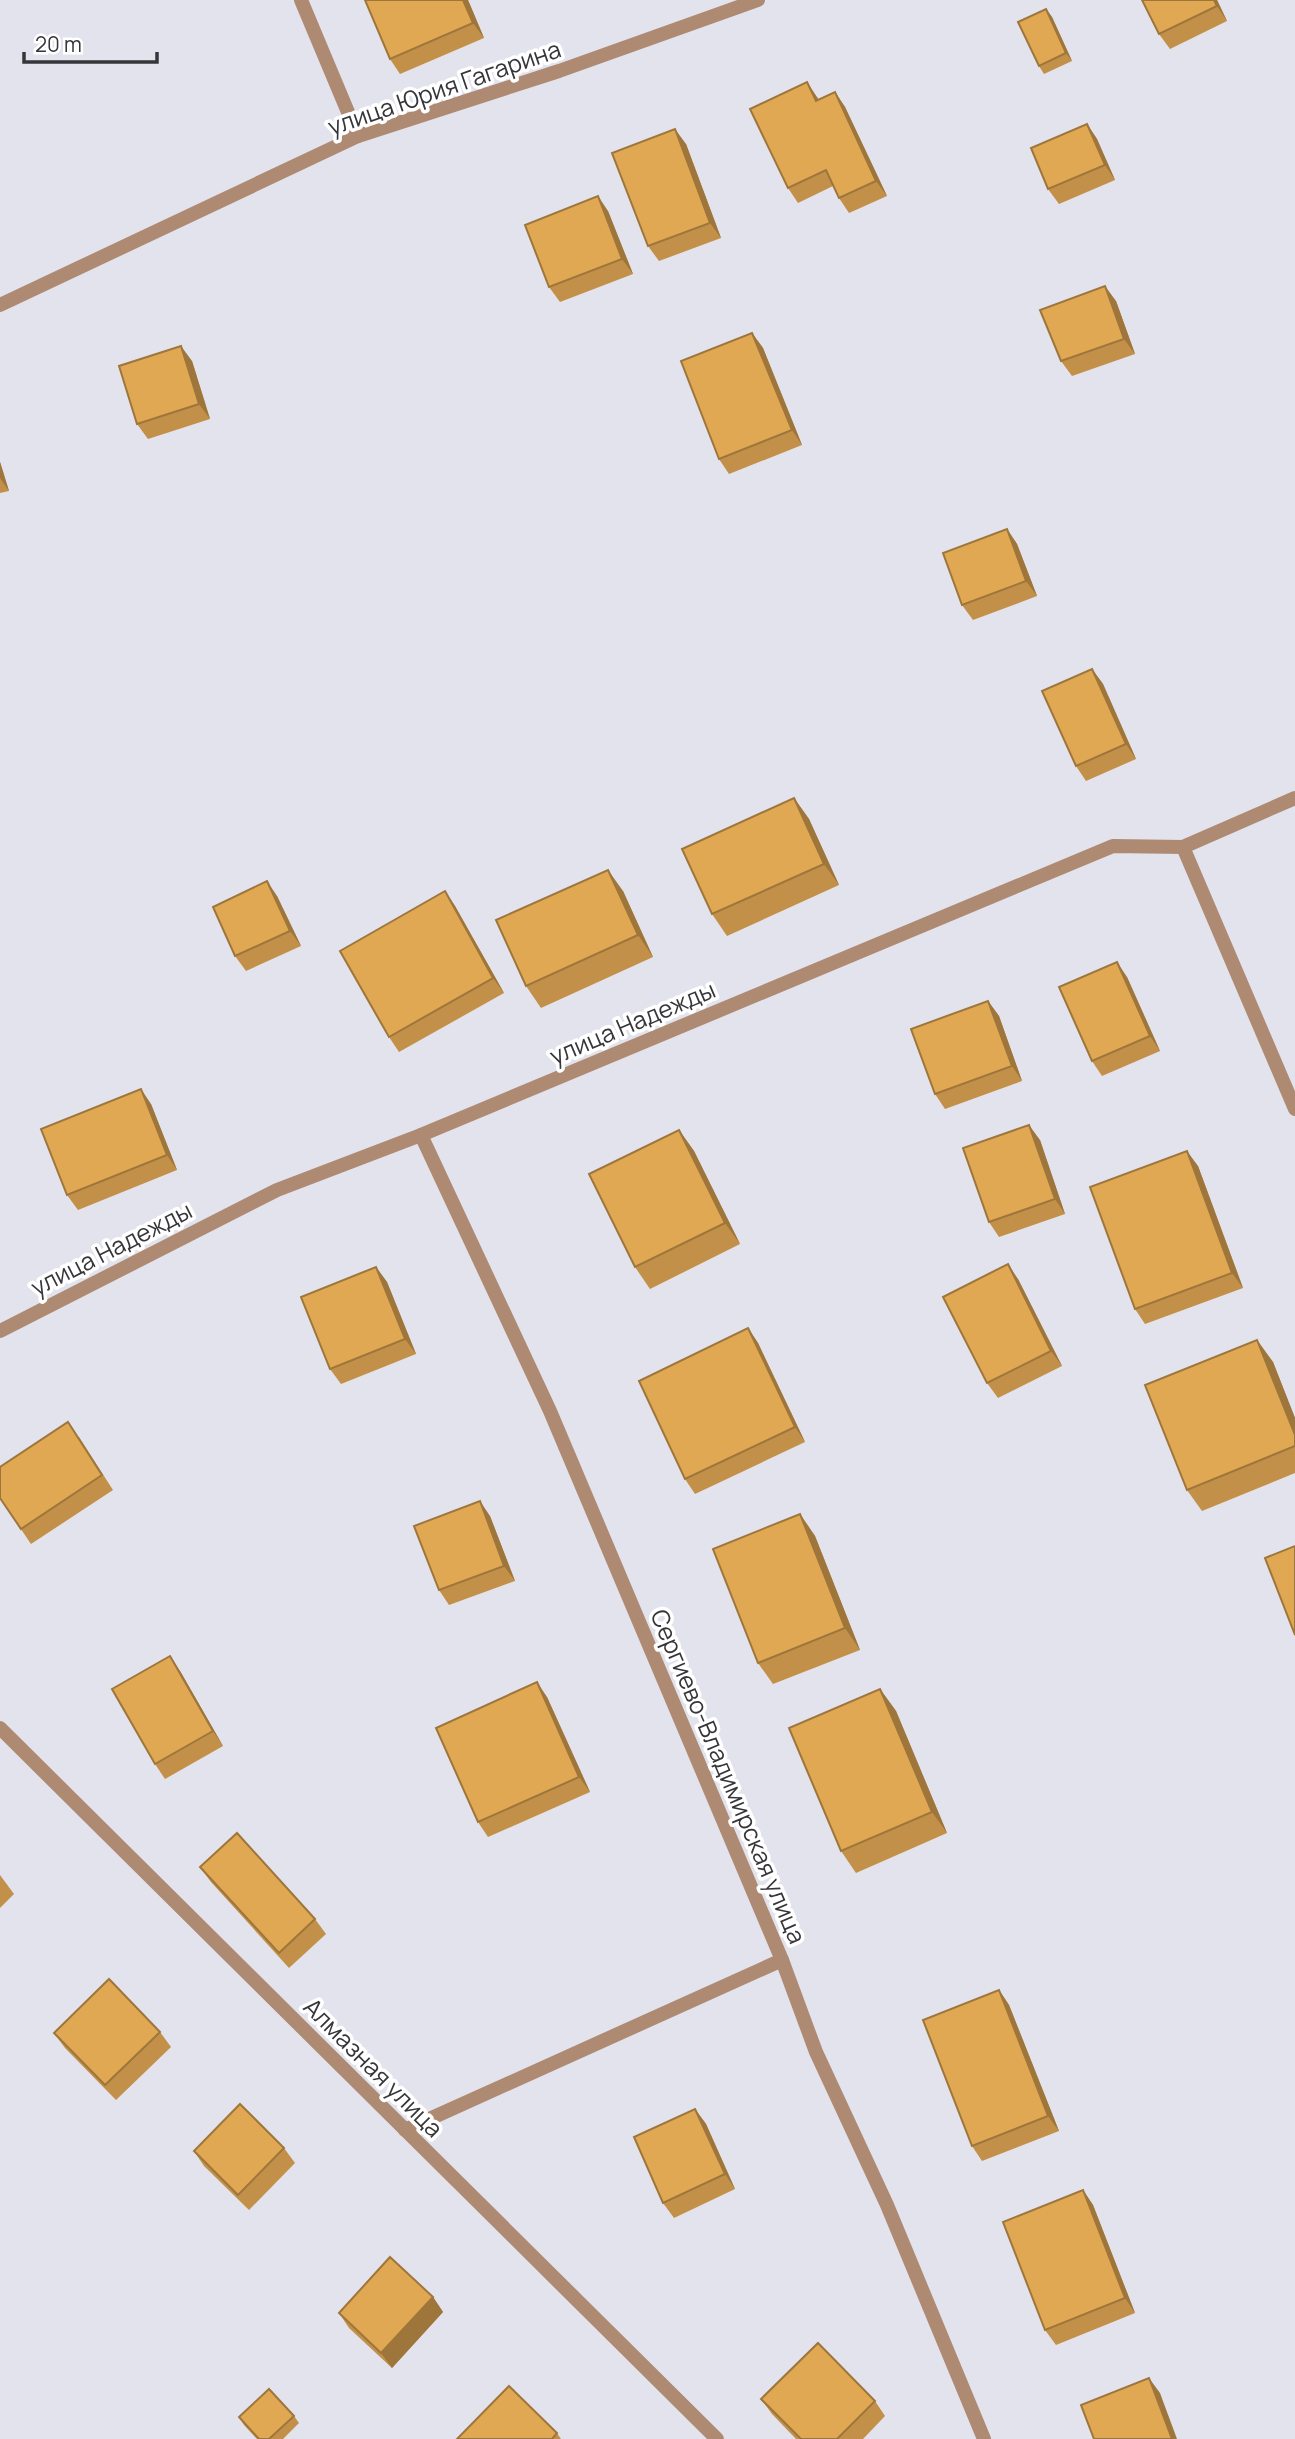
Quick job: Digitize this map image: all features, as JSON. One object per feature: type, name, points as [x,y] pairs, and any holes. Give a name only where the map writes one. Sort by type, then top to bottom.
[{"type":"street","points":[[301,0],[358,136]]},
{"type":"street","name":"улица Юрия Гагарина","points":[[0,305],[358,136],[559,71],[758,0]]},
{"type":"street","name":"улица Надежды","points":[[0,1331],[277,1190],[421,1135],[1113,846],[1183,847],[1295,798]]},
{"type":"street","points":[[1183,847],[1295,1109]]},
{"type":"street","name":"Сергиево-Владимирская улица","points":[[421,1135],[550,1411],[782,1960],[816,2052],[887,2205],[984,2439]]},
{"type":"street","name":"Алмазная улица","points":[[0,1728],[717,2439]]},
{"type":"street","points":[[405,2130],[782,1960]]},
{"type":"building","points":[[365,0],[463,0],[473,23],[390,59]]},
{"type":"building","points":[[1142,0],[1214,0],[1217,6],[1159,34]]},
{"type":"building","points":[[1046,9],[1066,53],[1039,66],[1018,22]]},
{"type":"building","points":[[807,82],[816,101],[835,92],[876,181],[839,198],[826,170],[788,188],[750,109]]},
{"type":"building","points":[[1087,124],[1105,165],[1048,189],[1031,148]]},
{"type":"building","points":[[675,129],[710,223],[648,246],[612,153]]},
{"type":"building","points":[[598,196],[622,259],[549,287],[525,225]]},
{"type":"building","points":[[1105,286],[1124,339],[1061,361],[1040,310]]},
{"type":"building","points":[[752,333],[792,430],[719,459],[681,361]]},
{"type":"building","points":[[181,346],[199,404],[137,424],[119,366]]},
{"type":"building","points":[[1007,529],[1026,581],[962,605],[943,553]]},
{"type":"building","points":[[1092,669],[1126,744],[1076,766],[1042,691]]},
{"type":"building","points":[[794,798],[824,864],[712,914],[682,849]]},
{"type":"building","points":[[608,870],[638,935],[526,986],[496,920]]},
{"type":"building","points":[[267,881],[290,931],[235,956],[213,907]]},
{"type":"building","points":[[445,891],[493,978],[389,1037],[340,951]]},
{"type":"building","points":[[1117,962],[1150,1036],[1092,1061],[1059,987]]},
{"type":"building","points":[[988,1001],[1012,1066],[935,1094],[911,1029]]},
{"type":"building","points":[[141,1089],[167,1155],[67,1195],[41,1129]]},
{"type":"building","points":[[1029,1125],[1055,1199],[989,1222],[963,1148]]},
{"type":"building","points":[[679,1130],[725,1223],[635,1267],[589,1174]]},
{"type":"building","points":[[1187,1151],[1232,1273],[1135,1309],[1090,1187]]},
{"type":"building","points":[[1008,1264],[1051,1351],[987,1383],[943,1297]]},
{"type":"building","points":[[376,1267],[405,1339],[330,1369],[301,1297]]},
{"type":"building","points":[[748,1328],[795,1427],[685,1479],[639,1381]]},
{"type":"building","points":[[1257,1340],[1295,1435],[1295,1446],[1187,1490],[1145,1385]]},
{"type":"building","points":[[68,1422],[102,1475],[21,1529],[0,1498],[0,1467]]},
{"type":"building","points":[[480,1501],[504,1566],[439,1590],[414,1526]]},
{"type":"building","points":[[800,1514],[845,1628],[758,1663],[713,1549]]},
{"type":"building","points":[[1295,1546],[1295,1635],[1265,1558]]},
{"type":"building","points":[[170,1656],[213,1731],[155,1764],[112,1689]]},
{"type":"building","points":[[537,1682],[579,1777],[478,1822],[436,1728]]},
{"type":"building","points":[[880,1689],[932,1812],[841,1851],[789,1728]]},
{"type":"building","points":[[237,1833],[315,1919],[279,1953],[200,1867]]},
{"type":"building","points":[[109,1979],[160,2032],[105,2085],[54,2033]]},
{"type":"building","points":[[999,1990],[1048,2116],[972,2146],[923,2020]]},
{"type":"building","points":[[240,2104],[284,2148],[238,2195],[194,2151]]},
{"type":"building","points":[[695,2109],[725,2174],[663,2203],[634,2137]]},
{"type":"building","points":[[1083,2190],[1125,2298],[1045,2330],[1003,2222]]},
{"type":"building","points":[[390,2257],[433,2297],[381,2353],[339,2313]]},
{"type":"building","points":[[818,2343],[875,2401],[837,2439],[801,2439],[761,2399]]},
{"type":"building","points":[[1149,2378],[1172,2439],[1094,2439],[1081,2405]]},
{"type":"building","points":[[509,2386],[557,2433],[552,2439],[457,2439]]},
{"type":"building","points":[[269,2389],[294,2416],[269,2439],[259,2439],[239,2417]]}]
